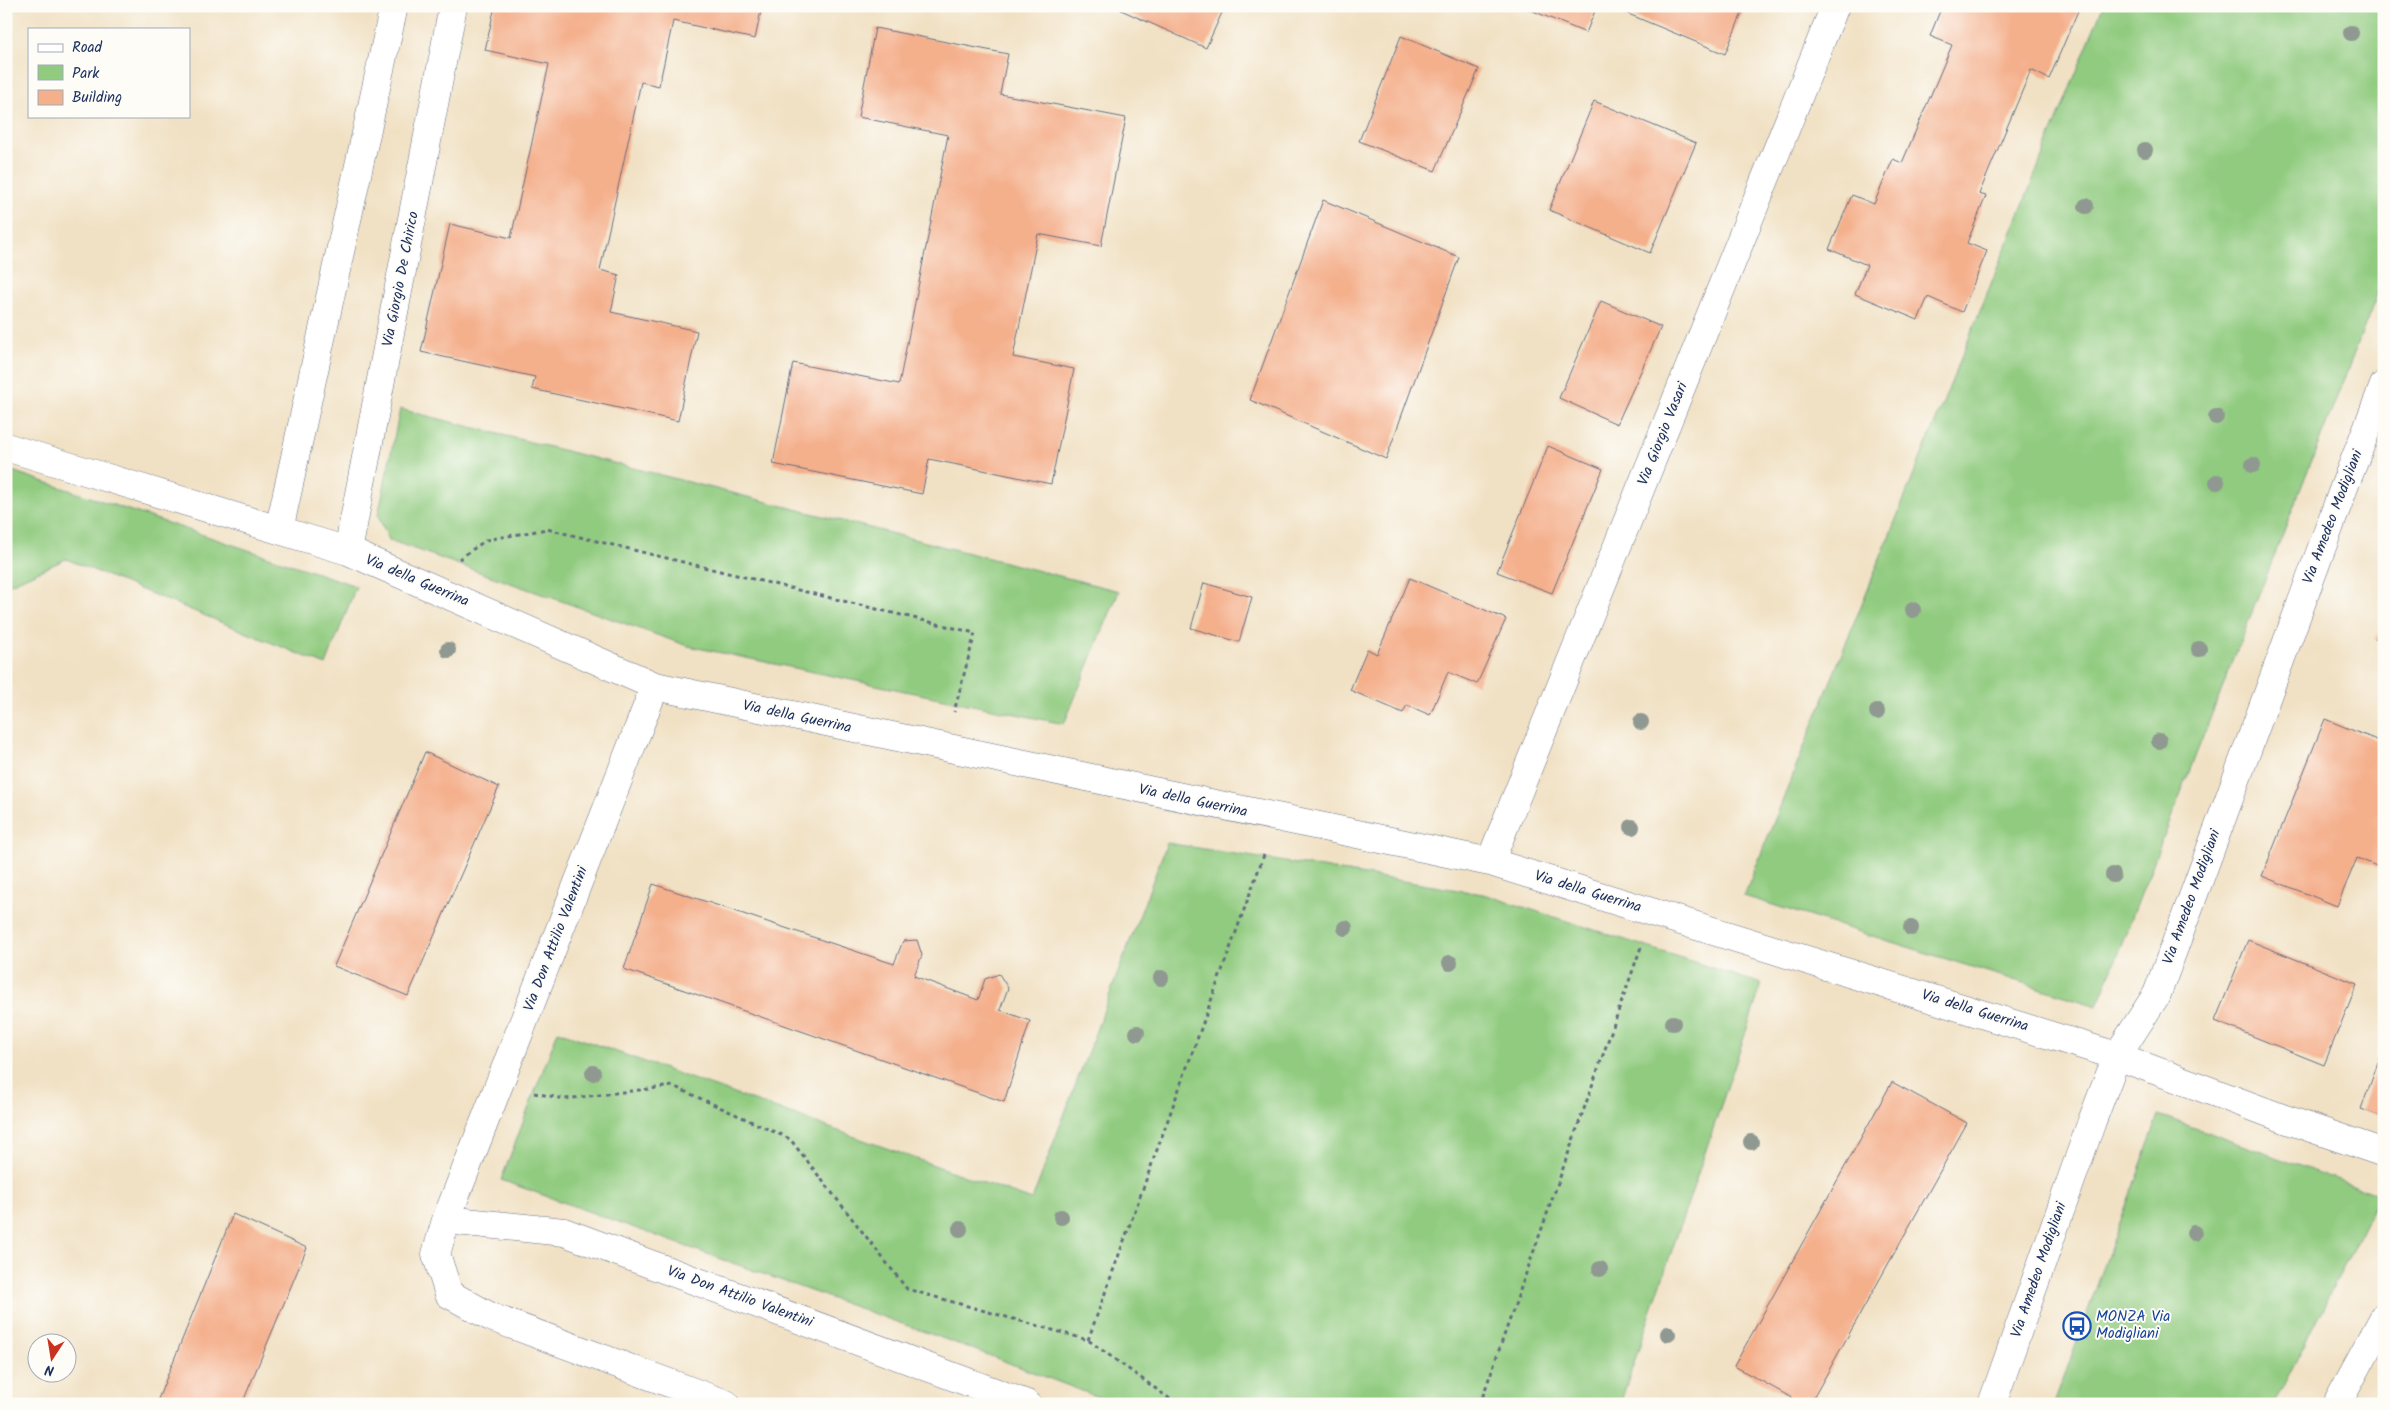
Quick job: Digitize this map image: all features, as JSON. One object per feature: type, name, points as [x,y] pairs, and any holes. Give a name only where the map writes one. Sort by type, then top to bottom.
[{"type":"street","points":[[279,530],[394,6]]},
{"type":"street","name":"Via Giorgio De Chirico","points":[[348,551],[454,6]]},
{"type":"street","name":"Via Giorgio Vasari","points":[[1490,862],[1835,6]]},
{"type":"street","name":"Via Amedeo Modigliani","points":[[1992,1404],[2092,1121],[2117,1056],[2157,994],[2342,491],[2384,386]]},
{"type":"street","name":"Via della Guerrina","points":[[6,447],[348,551],[655,686],[1490,862],[2117,1056],[2285,1119],[2384,1152]]},
{"type":"street","name":"Via Don Attilio Valentini","points":[[655,686],[446,1220],[436,1254],[449,1294],[491,1317],[726,1404]]},
{"type":"street","name":"Via Don Attilio Valentini","points":[[446,1220],[564,1232],[1027,1404]]},
{"type":"street","points":[[2337,1404],[2381,1330]]},
{"type":"path","points":[[424,584],[486,540],[547,529],[975,633],[944,748]]},
{"type":"path","points":[[1088,1340],[1277,818]]},
{"type":"path","points":[[1480,1404],[1654,912]]},
{"type":"path","points":[[501,1079],[529,1092],[565,1099],[673,1086],[790,1139],[907,1289],[1088,1340],[1177,1404]]},
{"type":"green space","points":[[2103,6],[2384,6],[2384,277],[2097,1006],[1744,896]]},
{"type":"green space","points":[[400,409],[1119,591],[1064,724],[688,646],[389,540],[378,516]]},
{"type":"green space","points":[[6,469],[356,586],[326,665],[66,559],[6,586]]},
{"type":"green space","points":[[1167,843],[1483,894],[1762,984],[1620,1404],[1116,1404],[975,1350],[501,1180],[558,1031],[1032,1200]]},
{"type":"green space","points":[[2159,1115],[2380,1195],[2274,1404],[2054,1404]]},
{"type":"building","points":[[495,6],[762,6],[755,39],[673,21],[659,86],[641,82],[600,270],[619,275],[611,312],[697,331],[678,421],[532,389],[535,377],[421,352],[450,224],[511,238],[549,64],[485,50]]},
{"type":"building","points":[[1123,6],[1225,6],[1206,48],[1121,10]]},
{"type":"building","points":[[1521,6],[1597,6],[1586,33]]},
{"type":"building","points":[[1609,6],[1745,6],[1725,54]]},
{"type":"building","points":[[1942,6],[2080,6],[2049,79],[2031,70],[1979,194],[1986,196],[1967,243],[1987,251],[1962,312],[1928,297],[1918,320],[1855,294],[1867,265],[1829,249],[1852,195],[1874,204],[1893,159],[1902,163],[1952,45],[1930,36]]},
{"type":"building","points":[[875,28],[1008,54],[1000,94],[1126,118],[1101,246],[1038,234],[1013,357],[1074,369],[1051,484],[929,459],[922,494],[773,464],[793,363],[899,384],[948,135],[858,117]]},
{"type":"building","points":[[1401,36],[1479,69],[1435,171],[1359,141]]},
{"type":"building","points":[[1594,101],[1696,143],[1650,253],[1549,210]]},
{"type":"building","points":[[1323,200],[1459,257],[1386,459],[1250,400]]},
{"type":"building","points":[[1601,301],[1661,327],[1617,424],[1559,398]]},
{"type":"building","points":[[1548,446],[1603,469],[1552,593],[1497,572]]},
{"type":"building","points":[[1410,578],[1506,619],[1477,684],[1448,672],[1430,715],[1407,705],[1403,713],[1350,690],[1367,649],[1377,654]]},
{"type":"building","points":[[1204,583],[1252,597],[1239,642],[1191,628]]},
{"type":"building","points":[[2384,626],[2384,645],[2375,639]]},
{"type":"building","points":[[2325,719],[2384,743],[2384,869],[2357,858],[2337,906],[2262,876]]},
{"type":"building","points":[[425,752],[499,787],[408,996],[334,966]]},
{"type":"building","points":[[653,884],[894,964],[903,941],[917,940],[922,955],[914,976],[978,1000],[985,979],[999,974],[1008,988],[1000,1010],[1030,1021],[1004,1102],[624,969]]},
{"type":"building","points":[[2248,940],[2357,984],[2324,1065],[2215,1021]]},
{"type":"building","points":[[2384,1047],[2384,1117],[2361,1109]]},
{"type":"building","points":[[1892,1082],[1967,1123],[1810,1404],[1803,1404],[1734,1366]]},
{"type":"building","points":[[233,1214],[307,1248],[242,1404],[156,1404]]},
{"type":"place","name":"MONZA Via Modigliani","points":[[2077,1326]]}]
